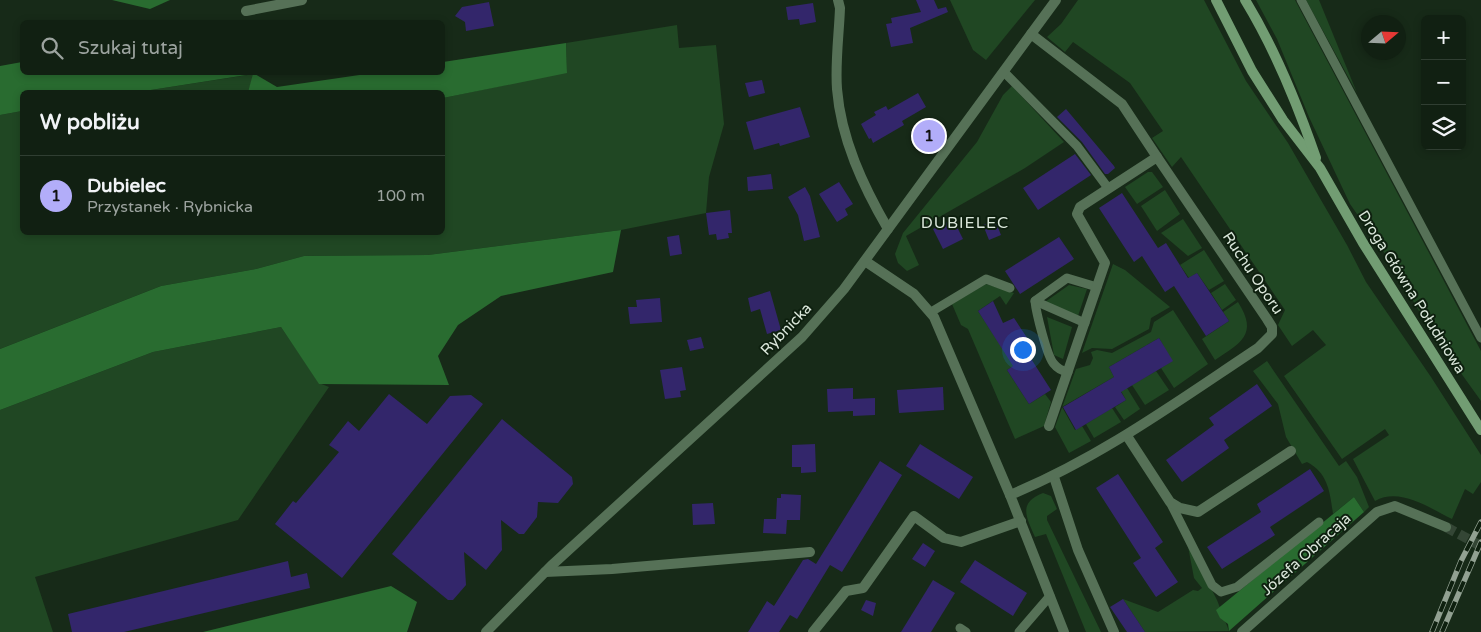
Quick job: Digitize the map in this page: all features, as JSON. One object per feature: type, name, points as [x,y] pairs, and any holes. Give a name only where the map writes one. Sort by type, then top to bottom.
[{"type":"main road","name":"Droga Główna Południowa","points":[[1216,0],[1252,71],[1283,120],[1320,168],[1404,309],[1481,430]]},
{"type":"main road","name":"Droga Główna Południowa","points":[[1245,0],[1269,44],[1300,112],[1320,168]]},
{"type":"street","points":[[246,11],[302,0]]},
{"type":"street","points":[[838,0],[837,88],[841,118],[864,184],[888,229]]},
{"type":"street","name":"Rybnicka","points":[[486,632],[545,572],[802,337],[844,289],[1056,0]]},
{"type":"street","name":"Ruchu Oporu","points":[[1010,495],[1054,477],[1127,436],[1258,348],[1272,334],[1272,328],[1267,319],[1122,104],[1031,34]]},
{"type":"street","points":[[1049,426],[1105,264],[1077,214],[1080,207],[1086,201],[1157,157]]},
{"type":"street","points":[[865,261],[905,287],[931,312],[1021,521],[1064,632]]},
{"type":"street","points":[[1127,436],[1170,502],[1180,508],[1198,512],[1291,450]]},
{"type":"street","points":[[1054,477],[1078,550],[1114,632]]},
{"type":"street","name":"Józefa Obracaja","points":[[1242,632],[1377,512],[1395,506],[1446,527]]},
{"type":"street","points":[[813,632],[846,591],[863,588],[914,516],[944,538],[961,542],[1021,521]]},
{"type":"street","points":[[545,572],[612,569],[810,552]]},
{"type":"lane","points":[[1301,0],[1481,338]]},
{"type":"lane","points":[[1004,72],[1076,146],[1108,188]]},
{"type":"lane","points":[[931,312],[986,278],[1010,288]]},
{"type":"lane","points":[[1035,301],[1067,278],[1097,286]]},
{"type":"lane","points":[[1035,301],[1085,323]]},
{"type":"lane","points":[[1035,301],[1035,310],[1054,365],[1068,372]]},
{"type":"lane","points":[[1170,502],[1212,584],[1220,592],[1237,587],[1319,522]]},
{"type":"lane","points":[[1019,632],[1050,596]]},
{"type":"green space","points":[[112,0],[170,0],[150,9]]},
{"type":"green space","points":[[950,0],[1035,0],[986,60],[973,50]]},
{"type":"green space","points":[[1078,0],[1204,0],[1246,81],[1288,143],[1347,245],[1366,282],[1431,377],[1481,455],[1481,482],[1473,494],[1465,489],[1452,519],[1424,505],[1404,498],[1394,496],[1375,501],[1353,459],[1389,435],[1385,429],[1342,459],[1284,376],[1326,345],[1313,330],[1292,346],[1278,325],[1285,310],[1181,157],[1172,167],[1152,138],[1163,131],[1130,83],[1073,42],[1065,52],[1047,37],[1061,24]]},
{"type":"green space","points":[[1256,0],[1295,0],[1481,351],[1481,401],[1430,330],[1390,261],[1350,204],[1309,117],[1277,39]]},
{"type":"green space","points":[[1306,0],[1319,0],[1357,93]]},
{"type":"green space","points":[[677,25],[679,48],[716,45],[724,124],[709,177],[706,213],[621,230],[428,255],[304,256],[256,269],[161,286],[0,349],[0,115],[20,111],[20,235],[445,235],[445,98],[567,72],[566,43]]},
{"type":"green space","points":[[566,43],[567,73],[445,98],[445,90],[249,90],[253,75],[256,75],[277,87],[359,75],[445,75],[445,62]]},
{"type":"green space","points":[[20,62],[20,75],[247,75],[151,90],[20,90],[20,111],[0,115],[0,66]]},
{"type":"green space","points":[[248,75],[254,75],[249,90],[151,90]]},
{"type":"green space","points":[[1012,86],[1064,142],[1025,168],[906,236],[919,265],[907,271],[898,263],[895,254],[903,233],[977,142],[1003,95]]},
{"type":"green space","points":[[1148,172],[1152,172],[1163,187],[1137,204],[1125,187]]},
{"type":"green space","points":[[1165,190],[1180,214],[1157,231],[1141,206]]},
{"type":"green space","points":[[1183,219],[1202,248],[1188,256],[1161,233]]},
{"type":"green space","points":[[621,230],[613,272],[501,296],[458,325],[438,356],[449,385],[319,384],[281,327],[153,352],[0,410],[0,349],[161,286],[256,269],[304,256],[428,255]]},
{"type":"green space","points":[[1204,250],[1224,281],[1209,290],[1197,273],[1189,278],[1180,265]]},
{"type":"green space","points":[[1113,264],[1125,270],[1170,307],[1151,318],[1149,329],[1112,349],[1092,348],[1082,353]]},
{"type":"green space","points":[[986,284],[1014,293],[1006,305],[1000,296],[978,311],[1014,366],[1007,370],[1029,404],[1045,394],[1051,402],[1044,426],[1015,439],[968,329],[961,325],[952,304]]},
{"type":"green space","points":[[1225,284],[1236,300],[1222,310],[1211,293]]},
{"type":"green space","points":[[1069,285],[1087,289],[1078,316],[1045,302]]},
{"type":"green space","points":[[1238,302],[1244,313],[1247,330],[1239,343],[1215,360],[1202,339],[1229,321],[1223,312]]},
{"type":"green space","points":[[1173,310],[1208,364],[1174,388],[1161,368],[1172,361],[1159,338],[1109,367],[1114,377],[1062,407],[1076,369],[1090,365],[1093,358],[1091,352],[1097,350],[1112,353],[1151,332],[1154,322]]},
{"type":"green space","points":[[1047,317],[1072,327],[1063,359],[1054,355]]},
{"type":"green space","points":[[281,327],[319,383],[329,387],[238,520],[35,577],[53,632],[0,632],[0,410],[153,352]]},
{"type":"green space","points":[[1267,361],[1339,466],[1346,461],[1357,477],[1369,507],[1364,512],[1354,497],[1333,514],[1329,491],[1324,477],[1314,466],[1307,462],[1302,464],[1286,437],[1278,404],[1253,371]]},
{"type":"green space","points":[[1156,371],[1169,390],[1145,405],[1132,385]]},
{"type":"green space","points":[[1127,388],[1140,409],[1124,420],[1115,407],[1126,400],[1121,391]]},
{"type":"green space","points":[[1062,407],[1075,430],[1082,426],[1091,441],[1069,453],[1055,427]]},
{"type":"green space","points":[[1112,408],[1121,422],[1094,438],[1086,424]]},
{"type":"green space","points":[[1043,493],[1051,496],[1057,509],[1047,516],[1047,520],[1101,632],[1086,632],[1046,534],[1035,537],[1029,524],[1026,512],[1027,506],[1030,501]]},
{"type":"green space","points":[[1354,497],[1364,512],[1229,631],[1228,624],[1220,618],[1216,610]]},
{"type":"green space","points":[[1187,541],[1217,600],[1229,631],[1145,632],[1123,599],[1158,612],[1193,590],[1198,591],[1202,588],[1194,578]]},
{"type":"green space","points":[[391,586],[417,602],[407,632],[203,632]]},
{"type":"building","points":[[916,0],[934,0],[938,9],[946,7],[948,12],[910,28],[913,43],[891,47],[886,24],[892,23],[891,18],[921,12]]},
{"type":"building","points":[[489,2],[494,26],[466,31],[465,22],[455,16],[462,7]]},
{"type":"building","points":[[813,3],[816,22],[800,25],[799,19],[788,20],[786,7]]},
{"type":"building","points":[[762,80],[765,93],[749,97],[745,83]]},
{"type":"building","points":[[918,93],[926,107],[902,121],[904,125],[873,143],[861,124],[876,115],[874,112],[886,106],[888,110]]},
{"type":"building","points":[[800,107],[810,137],[780,146],[779,143],[754,150],[746,122]]},
{"type":"building","points":[[1066,109],[1114,166],[1115,168],[1108,174],[1105,174],[1082,142],[1057,117]]},
{"type":"building","points":[[1075,154],[1091,175],[1038,210],[1023,188]]},
{"type":"building","points":[[771,174],[773,189],[748,191],[747,177]]},
{"type":"building","points":[[839,182],[853,204],[845,209],[848,215],[837,222],[819,194]]},
{"type":"building","points":[[805,187],[810,196],[820,237],[804,241],[798,215],[788,197]]},
{"type":"building","points":[[1122,193],[1158,248],[1166,243],[1188,278],[1197,273],[1229,321],[1206,336],[1174,286],[1165,292],[1142,256],[1134,262],[1099,208]]},
{"type":"building","points":[[730,210],[732,233],[728,233],[729,238],[717,240],[716,234],[709,235],[706,213]]},
{"type":"building","points":[[953,219],[963,239],[943,249],[933,229]]},
{"type":"building","points":[[995,220],[1001,235],[989,240],[983,225]]},
{"type":"building","points":[[679,235],[682,254],[670,256],[667,237]]},
{"type":"building","points":[[1059,237],[1074,259],[1020,294],[1005,271]]},
{"type":"building","points":[[770,291],[781,330],[767,334],[760,309],[751,312],[748,298]]},
{"type":"building","points":[[660,298],[662,322],[630,324],[628,307],[637,307],[636,300]]},
{"type":"building","points":[[993,301],[1003,323],[1014,318],[1035,350],[1028,354],[1051,390],[1029,404],[1007,370],[1013,366],[978,311]]},
{"type":"building","points":[[701,337],[704,348],[690,351],[687,340]]},
{"type":"building","points":[[1159,338],[1173,361],[1121,392],[1126,400],[1076,430],[1063,407],[1114,377],[1109,367]]},
{"type":"building","points":[[682,367],[686,390],[680,391],[681,397],[665,399],[660,370]]},
{"type":"building","points":[[1257,384],[1272,406],[1224,440],[1229,448],[1182,482],[1166,460],[1214,425],[1209,418]]},
{"type":"building","points":[[943,387],[944,410],[899,413],[897,390]]},
{"type":"building","points":[[853,388],[853,399],[875,398],[875,415],[853,416],[853,411],[828,412],[827,389]]},
{"type":"building","points":[[389,394],[427,424],[450,396],[471,395],[483,404],[342,578],[275,524],[293,501],[296,503],[339,452],[329,445],[348,421],[359,431]]},
{"type":"building","points":[[502,419],[572,477],[573,484],[558,503],[538,502],[537,517],[524,534],[519,534],[501,520],[502,550],[486,570],[464,552],[466,585],[453,600],[448,600],[392,554]]},
{"type":"building","points":[[815,444],[816,472],[801,473],[801,467],[792,467],[792,445]]},
{"type":"building","points":[[920,444],[973,477],[959,499],[906,466]]},
{"type":"building","points":[[880,461],[902,475],[842,572],[830,565],[797,619],[790,615],[779,632],[748,632],[767,601],[774,606],[803,560],[808,559],[816,564]]},
{"type":"building","points":[[1310,469],[1324,491],[1270,527],[1275,535],[1222,569],[1207,547],[1261,512],[1257,504]]},
{"type":"building","points":[[1118,474],[1163,542],[1155,548],[1178,582],[1156,597],[1133,563],[1141,558],[1096,488]]},
{"type":"building","points":[[781,494],[801,495],[800,520],[787,520],[786,534],[763,533],[764,519],[776,519],[777,498],[781,498]]},
{"type":"building","points":[[713,503],[715,524],[693,525],[692,504]]},
{"type":"building","points":[[923,543],[935,551],[925,567],[912,559]]},
{"type":"building","points":[[975,560],[1027,593],[1013,616],[960,582]]},
{"type":"building","points":[[288,561],[291,577],[307,573],[310,588],[124,632],[72,632],[68,614]]},
{"type":"building","points":[[933,580],[955,593],[931,632],[901,632]]},
{"type":"building","points":[[1123,599],[1145,632],[1127,632],[1110,607]]},
{"type":"building","points":[[866,600],[876,603],[873,616],[861,610]]},
{"type":"tunnel","points":[[1446,527],[1481,546]]},
{"type":"railway","points":[[1432,632],[1461,561],[1481,522]]},
{"type":"railway","points":[[1442,632],[1481,542]]},
{"type":"place","name":"Dubielec","points":[[929,136]]},
{"type":"district","name":"DUBIELEC","points":[[965,222]]}]
